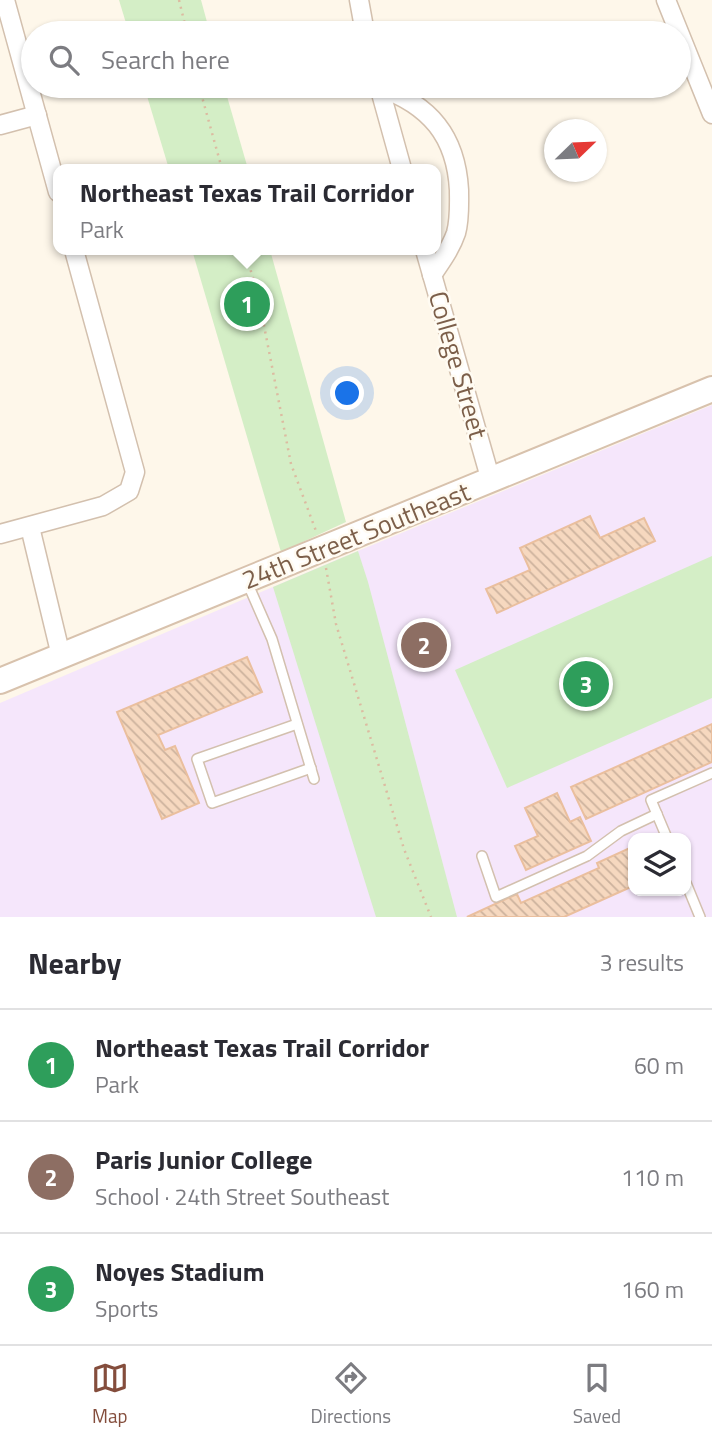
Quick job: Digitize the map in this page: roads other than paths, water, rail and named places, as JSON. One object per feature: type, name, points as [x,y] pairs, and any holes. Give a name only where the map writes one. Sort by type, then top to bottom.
[{"type":"street","points":[[5,0],[21,58]]},
{"type":"street","points":[[359,0],[363,21]]},
{"type":"street","points":[[666,0],[674,21]]},
{"type":"street","points":[[691,62],[712,114]]},
{"type":"street","points":[[32,98],[53,174]]},
{"type":"street","points":[[382,98],[401,164]]},
{"type":"street","points":[[406,98],[425,111],[445,136],[457,166],[460,204],[456,232],[432,275]]},
{"type":"street","points":[[0,125],[37,116]]},
{"type":"street","points":[[0,534],[103,506],[130,491],[135,472],[75,255]]},
{"type":"street","name":"College Street","points":[[426,255],[491,481]]},
{"type":"street","name":"24th Street Southeast","points":[[0,681],[712,389]]},
{"type":"street","points":[[30,527],[61,656]]},
{"type":"lane","points":[[246,581],[271,639],[314,779]]},
{"type":"lane","points":[[297,724],[197,759],[212,803],[311,768]]},
{"type":"lane","points":[[665,833],[650,800],[712,773]]},
{"type":"lane","points":[[482,856],[496,897],[587,856],[621,831],[657,814]]},
{"type":"lane","points":[[691,895],[700,917]]},
{"type":"place","name":"Northeast Texas Trail Corridor","points":[[247,304]]},
{"type":"place","name":"Paris Junior College","points":[[424,645]]},
{"type":"place","name":"Noyes Stadium","points":[[586,684]]}]
